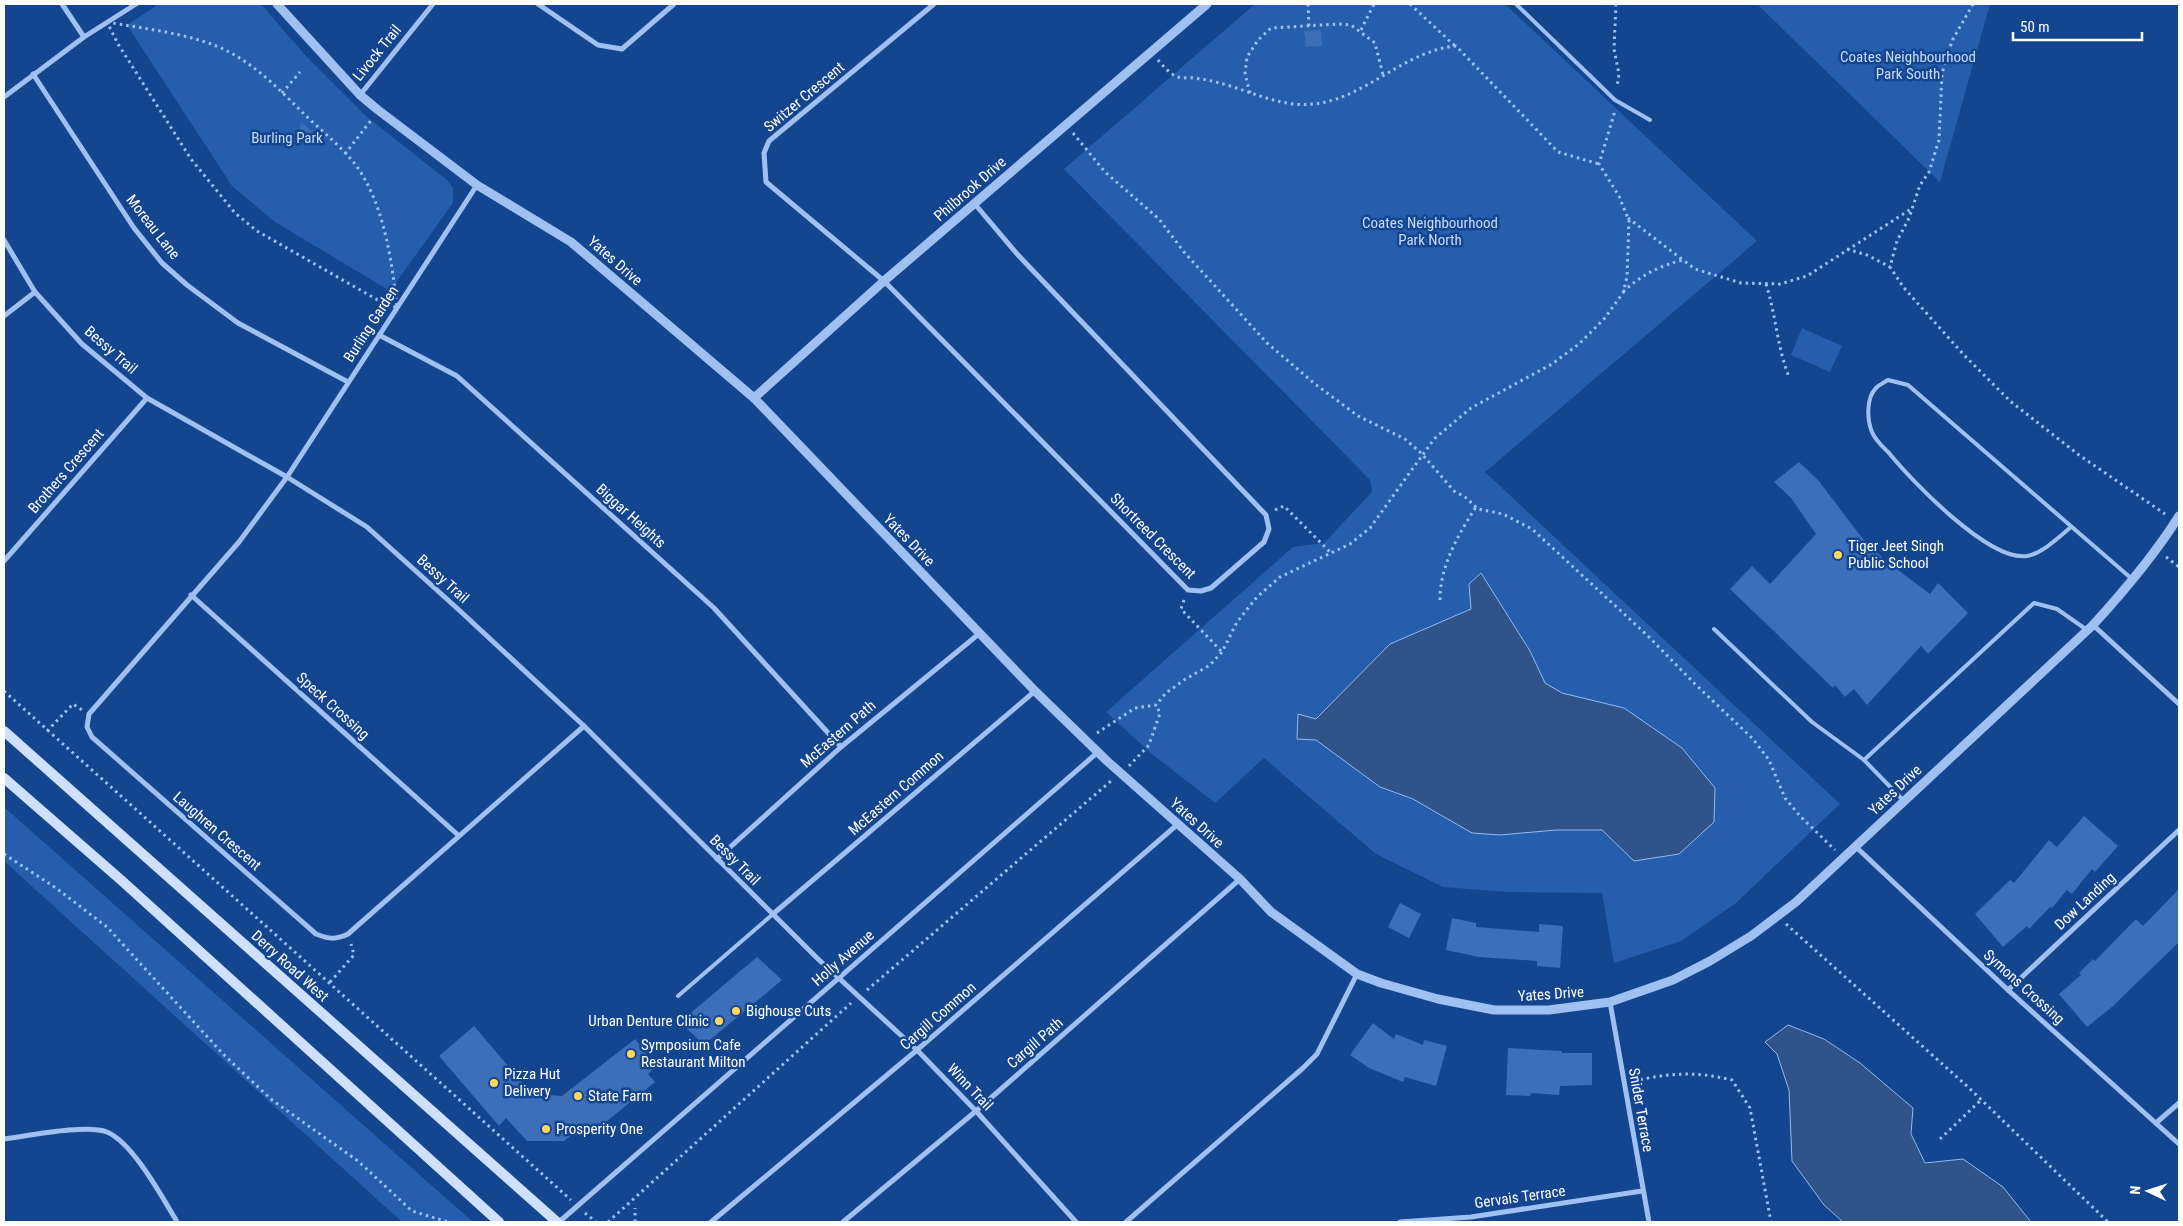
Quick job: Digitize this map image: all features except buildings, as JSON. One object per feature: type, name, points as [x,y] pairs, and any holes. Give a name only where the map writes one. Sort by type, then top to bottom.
[{"type":"main road","name":"Derry Road West","points":[[4,731],[383,1071],[558,1222]]},
{"type":"main road","points":[[4,778],[121,880],[499,1222]]},
{"type":"street","points":[[62,4],[84,37]]},
{"type":"street","points":[[4,97],[84,37],[136,4]]},
{"type":"street","name":"Yates Drive","points":[[277,4],[360,95],[378,110],[477,185],[571,242],[754,398],[1035,691],[1121,774],[1240,879],[1271,912],[1357,974],[1381,983],[1438,999],[1494,1010],[1549,1010],[1610,1002],[1673,980],[1743,941],[1796,902],[2090,627],[2134,580],[2158,550],[2177,519]]},
{"type":"street","name":"Livock Trail","points":[[360,95],[433,4]]},
{"type":"street","points":[[538,4],[598,45],[622,49],[674,4]]},
{"type":"street","name":"Switzer Crescent","points":[[884,281],[766,182],[764,153],[769,142],[934,4]]},
{"type":"street","name":"Philbrook Drive","points":[[754,398],[884,281],[1207,4]]},
{"type":"street","name":"Moreau Lane","points":[[33,74],[134,228],[162,263],[187,285],[238,323],[348,382]]},
{"type":"street","name":"Burling Garden","points":[[287,477],[477,185]]},
{"type":"street","points":[[974,203],[1018,256],[1266,515]]},
{"type":"street","name":"Bessy Trail","points":[[4,240],[35,292],[82,344],[147,398],[287,477],[366,527],[584,726],[838,978]]},
{"type":"street","name":"Shortreed Crescent","points":[[884,281],[1188,590],[1202,591],[1212,588],[1264,542],[1269,529],[1266,515]]},
{"type":"street","points":[[4,316],[35,292]]},
{"type":"street","name":"Biggar Heights","points":[[380,335],[457,376],[714,608],[841,746]]},
{"type":"street","name":"Brothers Crescent","points":[[4,560],[147,398]]},
{"type":"street","points":[[89,714],[239,542],[287,477]]},
{"type":"street","name":"Speck Crossing","points":[[191,595],[458,835]]},
{"type":"street","points":[[2090,627],[2179,704]]},
{"type":"street","name":"McEastern Path","points":[[717,859],[841,746],[980,633]]},
{"type":"street","name":"McEastern Common","points":[[773,914],[1035,691]]},
{"type":"street","name":"Laughren Crescent","points":[[89,714],[87,727],[92,737],[316,934],[328,939],[337,939],[348,934]]},
{"type":"street","points":[[348,934],[458,835],[584,726]]},
{"type":"street","name":"Holly Avenue","points":[[558,1222],[1098,752]]},
{"type":"street","name":"Cargill Common","points":[[711,1222],[917,1050],[1178,824]]},
{"type":"street","name":"Dow Landing","points":[[2008,990],[2179,830]]},
{"type":"street","name":"Symons Crossing","points":[[1855,846],[2008,990],[2179,1144]]},
{"type":"street","name":"Cargill Path","points":[[843,1222],[976,1111],[1240,879]]},
{"type":"street","points":[[1126,1222],[1316,1054],[1357,974]]},
{"type":"street","name":"Winn Trail","points":[[838,978],[917,1050],[976,1111],[1076,1222]]},
{"type":"street","name":"Snider Terrace","points":[[1610,1002],[1649,1222]]},
{"type":"street","points":[[2156,1123],[2179,1102]]},
{"type":"street","points":[[4,1139],[90,1130],[107,1132],[120,1141],[145,1170],[176,1220]]},
{"type":"street","name":"Gervais Terrace","points":[[1400,1222],[1471,1220],[1642,1191]]},
{"type":"lane","points":[[1516,4],[1615,100],[1650,120]]},
{"type":"lane","points":[[2072,527],[2044,548],[2026,556],[2004,552],[1977,537],[1942,509],[1906,475],[1872,434],[1868,419],[1870,401],[1875,389],[1888,380],[1908,385],[2134,580]]},
{"type":"lane","points":[[1864,760],[2034,603],[2057,609],[2090,627]]},
{"type":"lane","points":[[1714,630],[1812,722],[1864,760],[1904,800]]},
{"type":"lane","points":[[678,996],[773,914]]},
{"type":"path","points":[[1308,4],[1309,27]]},
{"type":"path","points":[[1361,30],[1374,4]]},
{"type":"path","points":[[1410,4],[1456,46],[1558,152],[1599,164],[1619,196],[1628,218],[1630,248],[1627,277],[1622,293]]},
{"type":"path","points":[[1599,164],[1614,112],[1619,74],[1614,49],[1616,4]]},
{"type":"path","points":[[1890,267],[1897,241],[1912,209],[1920,185],[1929,172],[1939,140],[1942,74],[1946,58],[1953,39],[1973,4]]},
{"type":"path","points":[[107,22],[202,41],[231,53],[265,77],[345,154],[355,165],[371,196],[386,235],[397,308]]},
{"type":"path","points":[[107,22],[118,44],[191,159],[235,213],[258,231],[376,299],[397,308]]},
{"type":"path","points":[[1251,94],[1245,74],[1247,57],[1258,40],[1271,28],[1351,25],[1361,30],[1375,42],[1380,56],[1383,76]]},
{"type":"path","points":[[1150,53],[1178,77],[1210,81],[1262,98],[1294,104],[1326,103],[1351,94],[1440,48],[1456,46]]},
{"type":"path","points":[[282,93],[300,72]]},
{"type":"path","points":[[345,154],[378,110]]},
{"type":"path","points":[[1067,124],[1090,156],[1159,219],[1184,252],[1266,343],[1315,384],[1358,416],[1405,439],[1422,454],[1454,491],[1478,510],[1503,514],[1532,529],[1648,636],[1694,684],[1753,739],[1769,760],[1785,798],[1800,816],[1842,858]]},
{"type":"path","points":[[1628,218],[1695,269],[1741,283],[1780,284],[1807,276],[1846,249],[1912,209]]},
{"type":"path","points":[[1846,249],[1867,255],[1890,267],[1904,288],[1964,355],[2010,401],[2079,455],[2177,519]]},
{"type":"path","points":[[1086,741],[1135,708],[1156,705],[1166,693],[1210,665],[1222,652],[1237,622],[1257,597],[1280,577],[1350,544],[1370,528],[1434,439],[1471,408],[1489,396],[1524,380],[1579,344],[1604,319],[1622,293],[1639,277],[1664,264],[1683,260]]},
{"type":"path","points":[[1766,284],[1774,309],[1782,358],[1789,377]]},
{"type":"path","points":[[1266,515],[1284,506],[1330,552]]},
{"type":"path","points":[[1440,600],[1440,582],[1446,566],[1461,531],[1476,507]]},
{"type":"path","points":[[2158,550],[2179,567]]},
{"type":"path","points":[[1188,590],[1181,608],[1222,652]]},
{"type":"path","points":[[4,691],[596,1222]]},
{"type":"path","points":[[47,730],[73,704],[89,714]]},
{"type":"path","points":[[608,1222],[858,997],[1121,774],[1149,745],[1160,713],[1156,705]]},
{"type":"path","points":[[4,854],[56,888],[107,927],[223,1054],[272,1100],[358,1161],[412,1211],[448,1222]]},
{"type":"path","points":[[1777,916],[1981,1100],[2108,1222]]},
{"type":"path","points":[[330,982],[354,955],[348,934]]},
{"type":"path","points":[[1624,1083],[1667,1074],[1703,1073],[1732,1080],[1750,1108],[1771,1222]]},
{"type":"path","points":[[1940,1139],[1981,1100]]},
{"type":"path","points":[[635,1208],[635,1222]]},
{"type":"green space","name":"Burling Park","points":[[159,4],[261,4],[305,55],[366,116],[447,180],[453,188],[453,203],[390,291],[275,222],[232,186],[127,25]]},
{"type":"green space","name":"Coates Neighbourhood Park North","points":[[1255,4],[1505,4],[1757,241],[1485,472],[1840,804],[1736,903],[1681,941],[1614,963],[1602,893],[1508,892],[1443,887],[1376,854],[1264,758],[1215,803],[1152,754],[1106,712],[1293,547],[1324,543],[1372,492],[1370,480],[1064,169]]},
{"type":"green space","name":"Coates Neighbourhood Park South","points":[[1757,4],[1990,4],[1940,182]]},
{"type":"green space","points":[[1802,328],[1842,346],[1830,372],[1791,355]]},
{"type":"green space","points":[[4,807],[473,1222],[402,1222],[4,861]]},
{"type":"shaded area","points":[[1481,573],[1530,651],[1545,683],[1562,693],[1624,708],[1682,748],[1715,788],[1714,822],[1679,854],[1634,861],[1602,830],[1556,830],[1500,835],[1472,833],[1413,799],[1380,787],[1316,740],[1297,739],[1298,714],[1316,719],[1390,644],[1471,609],[1469,584]]},
{"type":"shaded area","points":[[1788,1025],[1824,1039],[1860,1063],[1913,1108],[1911,1134],[1925,1163],[1963,1159],[2003,1187],[2031,1222],[1843,1222],[1824,1205],[1792,1161],[1789,1090],[1777,1054],[1765,1042]]},
{"type":"place","name":"Tiger Jeet Singh Public School","points":[[1838,555]]},
{"type":"place","name":"Bighouse Cuts","points":[[736,1011]]},
{"type":"place","name":"Urban Denture Clinic","points":[[719,1021]]},
{"type":"place","name":"Symposium Cafe Restaurant Milton","points":[[631,1054]]},
{"type":"place","name":"Pizza Hut Delivery","points":[[494,1083]]},
{"type":"place","name":"State Farm","points":[[578,1096]]},
{"type":"place","name":"Prosperity One","points":[[546,1129]]}]
